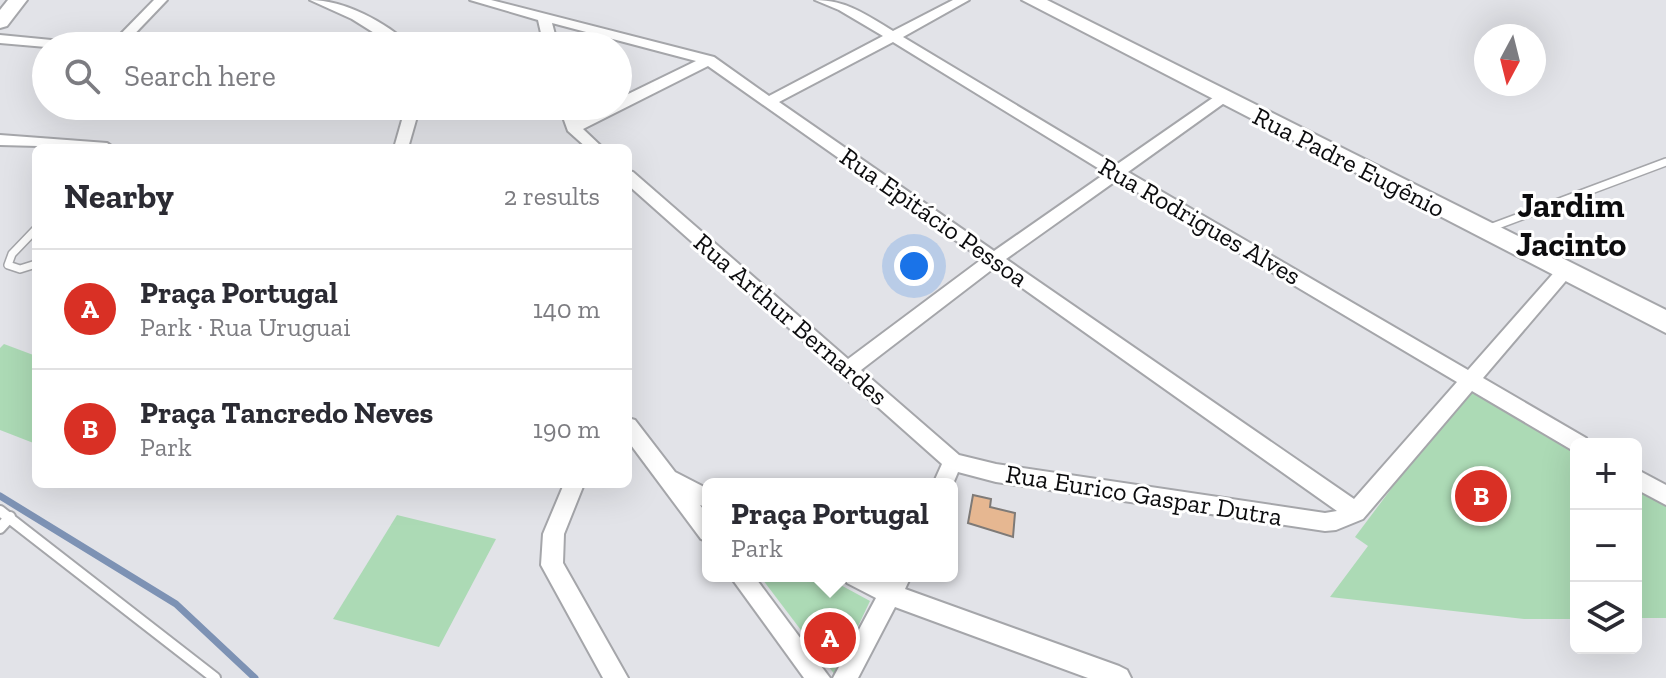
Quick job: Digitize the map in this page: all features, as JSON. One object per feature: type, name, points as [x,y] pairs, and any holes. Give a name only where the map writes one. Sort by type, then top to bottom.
[{"type":"main road","name":"Rua Padre Eugênio","points":[[1032,0],[1666,322]]},
{"type":"street","points":[[0,22],[18,0]]},
{"type":"street","points":[[130,32],[161,0]]},
{"type":"street","points":[[316,0],[357,16],[382,32]]},
{"type":"street","name":"Rua Epitácio Pessoa","points":[[476,0],[599,32]]},
{"type":"street","name":"Rua Rodrigues Alves","points":[[821,0],[844,7],[1116,172],[1570,439]]},
{"type":"street","points":[[768,102],[963,0]]},
{"type":"street","points":[[544,18],[548,32]]},
{"type":"street","points":[[0,39],[32,42]]},
{"type":"street","name":"Rua Epitácio Pessoa","points":[[632,40],[709,60],[1356,512]]},
{"type":"street","points":[[632,98],[709,60]]},
{"type":"street","points":[[848,369],[994,259],[1222,98]]},
{"type":"street","points":[[402,144],[409,120]]},
{"type":"street","points":[[570,120],[573,128],[591,144]]},
{"type":"street","points":[[573,128],[589,120]]},
{"type":"street","points":[[0,140],[54,144]]},
{"type":"street","name":"Rua Arthur Bernardes","points":[[632,180],[953,462]]},
{"type":"street","points":[[1356,512],[1564,272]]},
{"type":"street","points":[[632,431],[702,524]]},
{"type":"street","points":[[946,478],[953,462]]},
{"type":"street","name":"Rua Eurico Gaspar Dutra","points":[[953,462],[996,473],[1336,521],[1356,512]]},
{"type":"street","points":[[667,477],[702,496]]},
{"type":"street","points":[[1642,482],[1666,496]]},
{"type":"street","points":[[572,488],[553,533],[549,549],[552,565],[616,678]]},
{"type":"street","points":[[746,582],[818,678]]},
{"type":"street","points":[[845,678],[896,586],[1119,678]]},
{"type":"lane","points":[[1483,231],[1666,162]]},
{"type":"lane","points":[[32,233],[12,254],[8,265],[20,269],[32,265]]},
{"type":"lane","points":[[0,528],[5,514],[215,678]]},
{"type":"green space","points":[[4,344],[32,354],[32,442],[0,430],[0,348]]},
{"type":"green space","points":[[1466,389],[1570,450],[1570,619],[1524,619],[1330,597],[1368,546],[1355,537]]},
{"type":"green space","points":[[1642,493],[1666,507],[1666,618],[1642,618]]},
{"type":"green space","points":[[397,515],[496,539],[439,647],[333,619]]},
{"type":"green space","points":[[765,582],[835,582],[870,601],[835,675]]},
{"type":"building","points":[[973,495],[991,499],[990,507],[1015,513],[1013,537],[968,523]]},
{"type":"waterway","points":[[0,496],[176,604],[255,678]]},
{"type":"place","name":"Praça Tancredo Neves","points":[[1481,496]]},
{"type":"place","name":"Praça Portugal","points":[[830,638]]},
{"type":"district","name":"Jardim Jacinto","points":[[1571,224]]}]
